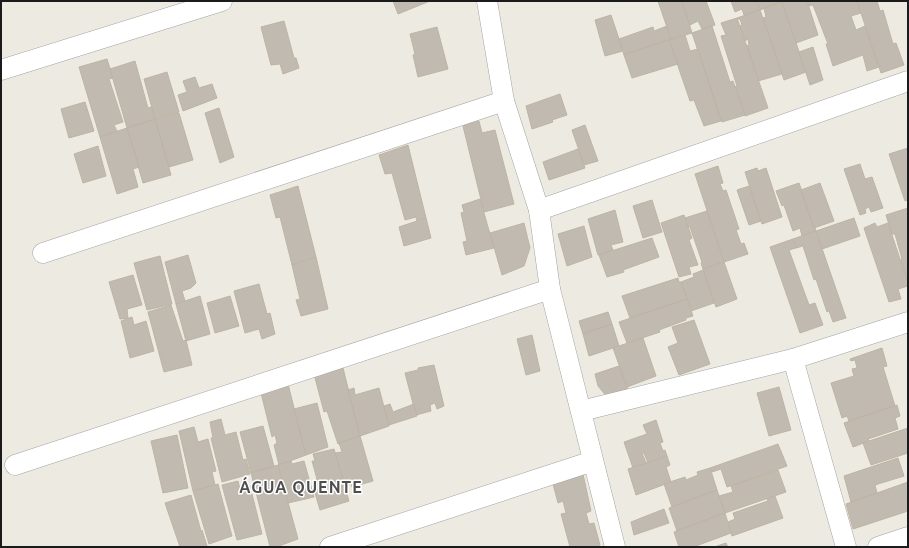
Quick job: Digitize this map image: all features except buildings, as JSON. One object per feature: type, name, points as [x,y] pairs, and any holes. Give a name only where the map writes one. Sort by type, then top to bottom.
[{"type":"street","points":[[1,70],[222,1]]},
{"type":"street","points":[[487,1],[504,101],[539,210],[550,289],[615,547]]},
{"type":"street","points":[[539,210],[908,81]]},
{"type":"street","points":[[43,253],[504,101]]},
{"type":"street","points":[[14,465],[550,289]]},
{"type":"street","points":[[581,411],[793,360],[908,322]]},
{"type":"street","points":[[793,360],[846,547]]},
{"type":"street","points":[[330,547],[593,461]]},
{"type":"street","points":[[878,547],[908,537]]},
{"type":"district","name":"ÁGUA QUENTE","points":[[301,487]]}]
